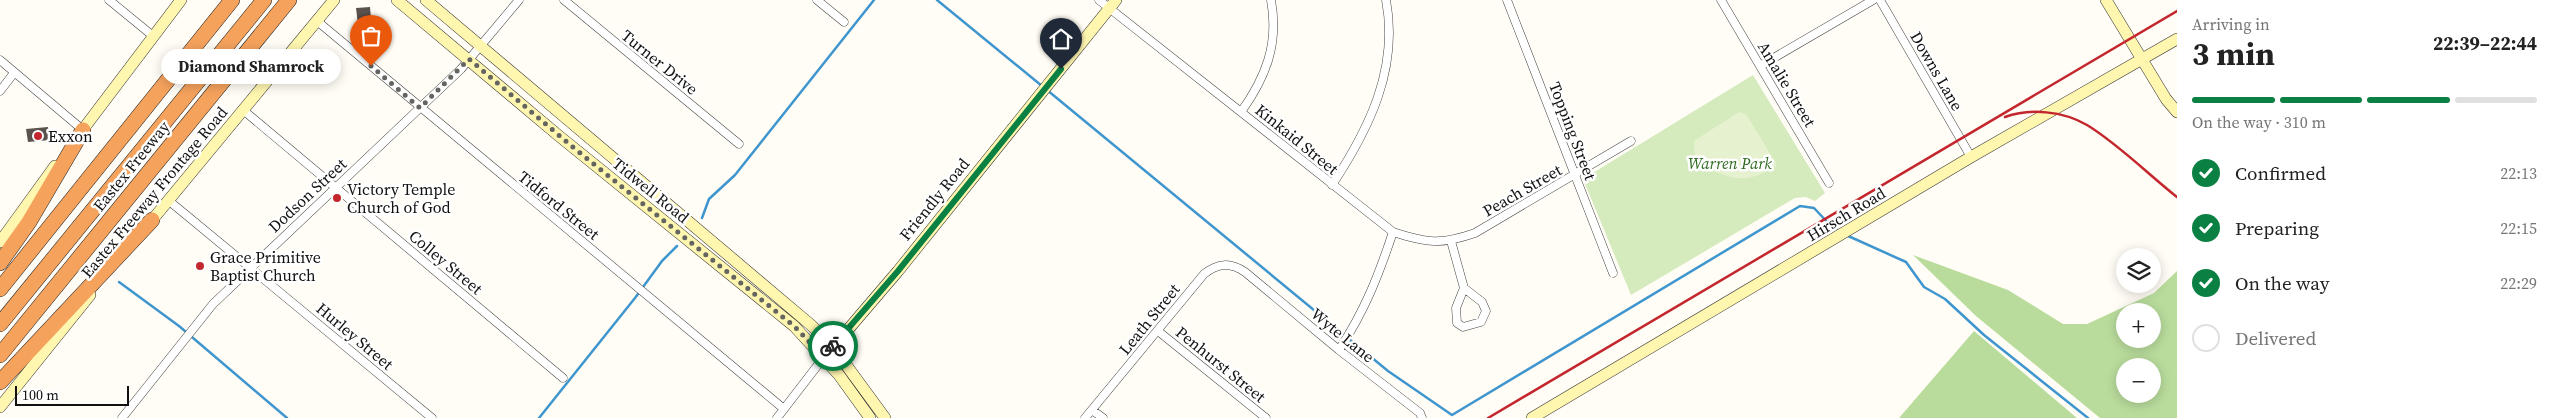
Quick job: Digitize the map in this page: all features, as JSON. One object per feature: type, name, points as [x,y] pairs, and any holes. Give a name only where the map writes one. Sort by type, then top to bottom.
[{"type":"highway","name":"Eastex Freeway","points":[[0,289],[232,0]]},
{"type":"highway","points":[[185,96],[257,0]]},
{"type":"highway","points":[[0,324],[264,0]]},
{"type":"highway","name":"Eastex Freeway","points":[[0,355],[289,0]]},
{"type":"highway","points":[[0,263],[29,222],[83,130]]},
{"type":"highway","points":[[0,382],[152,220]]},
{"type":"main road","points":[[0,242],[152,36],[181,0]]},
{"type":"main road","name":"Eastex Freeway Frontage Road","points":[[0,407],[334,0]]},
{"type":"main road","name":"Tidwell Road","points":[[397,0],[559,136],[794,326],[824,357],[870,418]]},
{"type":"main road","name":"Tidwell Road","points":[[426,0],[811,325],[833,347],[886,418]]},
{"type":"main road","points":[[2106,0],[2166,100],[2177,112]]},
{"type":"main road","name":"Friendly Road","points":[[824,357],[903,264],[1113,4]]},
{"type":"main road","name":"Hirsch Road","points":[[1532,418],[1972,157],[2177,39]]},
{"type":"main road","points":[[559,136],[571,121]]},
{"type":"main road","points":[[730,274],[738,264]]},
{"type":"street","points":[[109,0],[152,36]]},
{"type":"street","name":"Dodson Street","points":[[122,418],[192,328],[250,267],[420,108],[469,59],[519,0]]},
{"type":"street","name":"Turner Drive","points":[[564,0],[739,144]]},
{"type":"street","points":[[817,0],[844,22]]},
{"type":"street","name":"Kinkaid Street","points":[[1099,0],[1113,4],[1241,112],[1392,232],[1425,241],[1451,241]]},
{"type":"street","points":[[1241,112],[1256,92],[1270,61],[1274,28],[1271,0]]},
{"type":"street","points":[[1332,185],[1362,137],[1378,102],[1387,66],[1388,26],[1386,0]]},
{"type":"street","name":"Topping Street","points":[[1507,0],[1613,273]]},
{"type":"street","name":"Amalie Street","points":[[1721,0],[1829,183]]},
{"type":"street","points":[[1760,66],[1872,0]]},
{"type":"street","name":"Downs Lane","points":[[1880,0],[1972,157]]},
{"type":"street","name":"Tidford Street","points":[[317,21],[784,409]]},
{"type":"street","points":[[0,60],[83,130]]},
{"type":"street","points":[[0,91],[14,72]]},
{"type":"street","name":"Colley Street","points":[[243,110],[563,378]]},
{"type":"street","name":"Peach Street","points":[[1451,241],[1489,225],[1631,142]]},
{"type":"street","name":"Hurley Street","points":[[168,200],[432,418]]},
{"type":"street","points":[[1339,350],[1353,328],[1375,285],[1392,232]]},
{"type":"street","points":[[1451,241],[1464,288],[1456,314],[1457,323],[1463,327],[1478,324],[1486,314],[1482,302],[1464,288]]},
{"type":"street","name":"Leath Street","points":[[1085,418],[1211,268],[1220,265],[1233,265],[1246,273]]},
{"type":"street","name":"Wyte Lane","points":[[1246,273],[1339,350],[1420,413],[1422,418]]},
{"type":"street","name":"Penhurst Street","points":[[1158,331],[1266,418]]},
{"type":"street","name":"Friendly Road","points":[[777,418],[824,357]]},
{"type":"street","points":[[1092,410],[1103,418]]},
{"type":"green space","name":"Warren Park","points":[[1753,75],[1825,193],[1815,201],[1806,197],[1795,198],[1631,295],[1583,179]]},
{"type":"green space","points":[[1739,112],[1746,114],[1777,165],[1765,172],[1746,178],[1727,176],[1695,161],[1694,141]]},
{"type":"green space","points":[[1913,255],[2008,290],[2063,324],[2087,324],[2116,311],[2116,348],[2161,348],[2161,303],[2132,303],[2154,293],[2161,293],[2161,286],[2177,271],[2177,418],[2100,418],[1976,316]]},
{"type":"green space","points":[[1974,331],[2077,418],[1899,418]]},
{"type":"building","points":[[370,7],[372,31],[379,37],[370,48],[356,36],[359,33],[356,8]]},
{"type":"building","name":"Exxon","points":[[48,127],[50,140],[28,142],[26,129]]},
{"type":"waterway","points":[[702,218],[709,199],[735,175],[874,0]]},
{"type":"waterway","points":[[937,0],[1042,86]]},
{"type":"waterway","points":[[1047,90],[1388,371],[1452,415],[1800,206],[1814,208],[1831,226],[1839,231]]},
{"type":"waterway","points":[[1846,235],[1906,262],[1924,287],[1945,299],[1984,335],[2088,418]]},
{"type":"waterway","points":[[539,418],[635,298],[662,261],[677,246]]},
{"type":"waterway","points":[[119,282],[179,326],[287,418]]},
{"type":"railway","points":[[1488,418],[2177,11]]},
{"type":"railway","points":[[2005,117],[2025,112],[2046,112],[2078,120],[2110,141],[2177,197]]},
{"type":"way so far","points":[[371,66],[420,108],[469,59],[574,148],[794,326],[824,357],[833,346]]},
{"type":"place","name":"Diamond Shamrock","points":[[371,66]]},
{"type":"place","name":"Exxon","points":[[38,136]]},
{"type":"place","name":"Victory Temple Church of God","points":[[337,198]]},
{"type":"place","name":"Grace Primitive Baptist Church","points":[[200,266]]},
{"type":"route","points":[[833,346],[898,271],[1061,69]]}]
